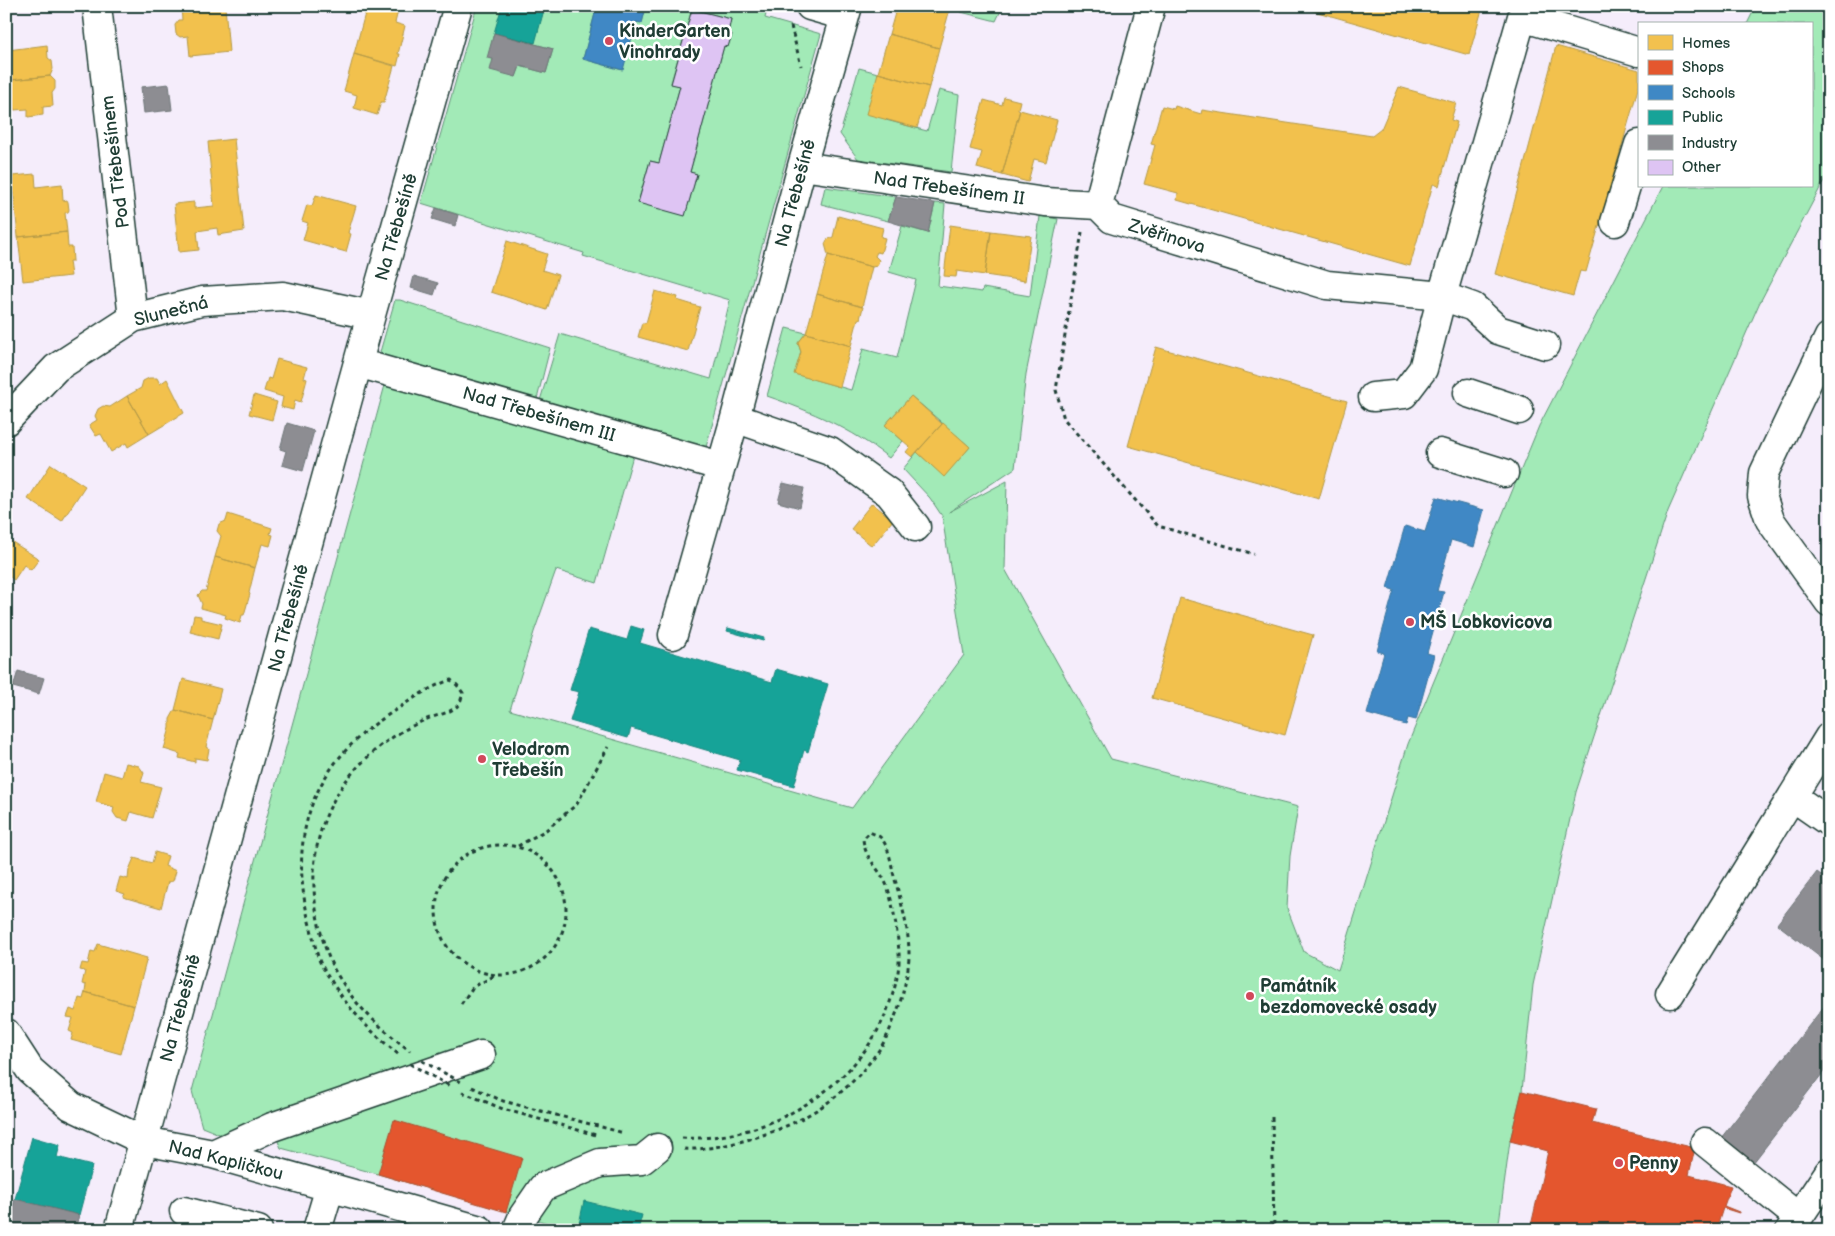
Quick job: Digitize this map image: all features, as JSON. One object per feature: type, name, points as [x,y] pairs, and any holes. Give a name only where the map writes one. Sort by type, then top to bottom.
[{"type":"street","name":"Pod Třebešínem","points":[[97,6],[133,318]]},
{"type":"street","name":"Na Třebešíně","points":[[119,1230],[458,6]]},
{"type":"street","points":[[810,6],[847,11]]},
{"type":"street","points":[[1092,204],[1151,6]]},
{"type":"street","name":"Na Třebešíně","points":[[672,635],[735,418],[802,166],[847,11]]},
{"type":"street","points":[[1373,398],[1404,394],[1423,370],[1442,296],[1524,11],[1638,52]]},
{"type":"street","points":[[1615,222],[1638,147]]},
{"type":"street","name":"Nad Třebešínem II","points":[[802,166],[1045,202],[1092,204]]},
{"type":"street","name":"Zvěřinova","points":[[1092,204],[1112,219],[1326,285],[1442,296],[1473,307],[1498,330],[1545,345]]},
{"type":"street","name":"Slunečná","points":[[6,421],[56,368],[133,318],[202,301],[282,296],[371,315]]},
{"type":"street","points":[[1825,586],[1770,520],[1762,496],[1764,473],[1829,336]]},
{"type":"street","name":"Nad Třebešínem III","points":[[358,363],[720,466]]},
{"type":"street","points":[[1468,393],[1520,410]]},
{"type":"street","points":[[735,418],[830,451],[889,493],[916,528]]},
{"type":"street","points":[[1440,453],[1504,473]]},
{"type":"street","points":[[1670,994],[1829,738]]},
{"type":"street","points":[[1793,797],[1829,822]]},
{"type":"street","name":"Nad Kapličkou","points":[[6,1033],[30,1070],[71,1106],[144,1141],[213,1154],[480,1230]]},
{"type":"street","points":[[213,1154],[272,1127],[481,1056]]},
{"type":"street","points":[[1705,1142],[1794,1223],[1829,1172]]},
{"type":"street","points":[[517,1230],[523,1216],[543,1187],[600,1163],[642,1160],[669,1143]]},
{"type":"street","points":[[318,1230],[330,1187]]},
{"type":"street","points":[[184,1211],[258,1230]]},
{"type":"path","points":[[790,25],[807,84],[821,100]]},
{"type":"path","points":[[1092,204],[1056,390],[1064,419],[1158,526],[1254,554]]},
{"type":"path","points":[[598,1135],[503,1109],[450,1086],[410,1064],[370,1032],[344,1001],[320,963],[306,915],[300,877],[302,844],[308,814],[319,786],[337,758],[357,737],[439,684],[451,680],[457,685],[462,693],[460,704],[451,710],[424,720],[392,738],[371,754],[352,774],[336,796],[323,821],[315,848],[313,879],[316,914],[329,959],[351,995],[371,1017],[422,1061],[461,1082],[503,1101],[627,1134]]},
{"type":"path","points":[[517,846],[546,830],[577,804],[608,747]]},
{"type":"path","points":[[870,832],[880,837],[887,849],[904,913],[909,954],[905,988],[891,1026],[877,1052],[852,1082],[827,1103],[795,1123],[771,1133],[736,1143],[699,1150],[669,1143],[732,1134],[767,1124],[797,1110],[819,1096],[843,1075],[868,1046],[883,1022],[896,986],[899,954],[887,885],[864,850],[863,839],[870,832]]},
{"type":"path","points":[[496,844],[517,846],[537,854],[553,869],[563,888],[567,909],[563,930],[553,949],[538,964],[518,973],[496,975],[475,970],[457,958],[444,941],[437,921],[437,899],[444,879],[457,861],[475,850],[496,844]]},
{"type":"path","points":[[461,1004],[473,986],[496,975]]},
{"type":"path","points":[[1272,1117],[1274,1230]]},
{"type":"green space","points":[[477,6],[502,6],[495,33],[534,43],[545,6],[597,6],[583,59],[622,70],[636,22],[642,23],[645,11],[640,9],[640,6],[768,6],[765,18],[821,34],[706,447],[673,438],[671,443],[539,404],[560,334],[711,379],[730,300],[583,256],[584,253],[421,203]],"holes":[[[692,9],[731,19],[728,33],[732,35],[728,46],[724,46],[690,172],[697,174],[685,215],[638,202],[650,161],[659,163],[680,86],[671,83]],[[494,33],[553,49],[546,73],[520,66],[516,77],[493,59],[488,58]]]},
{"type":"green space","points":[[963,6],[1003,6],[996,21],[961,12]]},
{"type":"green space","points":[[1756,6],[1829,6],[1829,171],[1759,304],[1668,511],[1576,792],[1533,985],[1522,1091],[1510,1141],[1498,1230],[572,1230],[281,1148],[272,1127],[229,1138],[202,1127],[192,1091],[385,385],[634,452],[597,583],[556,570],[534,632],[510,710],[852,808],[964,655],[942,516],[930,498],[903,469],[917,452],[944,476],[970,447],[911,396],[885,425],[903,441],[889,458],[845,429],[800,408],[767,396],[786,328],[806,333],[798,343],[801,352],[795,374],[851,390],[863,349],[897,358],[916,280],[889,272],[902,226],[928,233],[935,203],[945,204],[938,286],[982,292],[983,288],[1030,296],[1040,216],[1058,219],[1026,374],[1015,468],[949,512],[1007,481],[1005,569],[1111,759],[1298,807],[1290,856],[1287,908],[1304,952],[1338,970],[1408,744],[1539,426],[1662,188],[1812,188],[1812,22],[1748,22]]},
{"type":"green space","points":[[859,68],[878,73],[886,120],[927,131],[939,90],[959,95],[951,172],[858,159],[840,134]]},
{"type":"green space","points":[[825,187],[896,197],[888,221],[821,204]]},
{"type":"green space","points":[[395,300],[550,348],[536,403],[392,364],[380,352]]},
{"type":"building: Homes","points":[[225,6],[229,52],[190,56],[188,36],[180,37],[176,34],[175,25],[179,20],[182,20],[181,7]]},
{"type":"building: Homes","points":[[367,6],[382,6],[398,11],[395,23],[405,26],[397,66],[354,54]]},
{"type":"building: Homes","points":[[897,6],[942,6],[950,9],[939,48],[889,34]]},
{"type":"building: Homes","points":[[1296,6],[1483,6],[1469,55]]},
{"type":"building: Homes","points":[[889,34],[939,48],[929,87],[878,73]]},
{"type":"building: Homes","points":[[47,45],[48,58],[52,61],[53,69],[50,76],[11,80],[8,50]]},
{"type":"building: Homes","points":[[1556,46],[1638,70],[1638,89],[1586,272],[1580,271],[1573,296],[1495,274]]},
{"type":"building: Homes","points":[[354,54],[394,66],[384,102],[381,102],[377,115],[354,108],[357,95],[344,91]]},
{"type":"building: Homes","points":[[878,73],[929,87],[917,128],[866,114]]},
{"type":"building: Homes","points":[[50,76],[55,81],[55,89],[52,93],[53,106],[43,107],[43,115],[28,117],[28,109],[14,110],[11,80]]},
{"type":"building: Homes","points":[[1399,87],[1456,103],[1451,120],[1457,122],[1439,186],[1433,184],[1410,266],[1177,200],[1178,193],[1144,184],[1155,145],[1151,144],[1162,106],[1174,109],[1175,106],[1201,114],[1202,110],[1372,136],[1381,129]]},
{"type":"building: Homes","points":[[1004,97],[1020,101],[1018,109],[1020,110],[1002,175],[977,168],[982,152],[970,149],[984,100],[1002,105]]},
{"type":"building: Homes","points":[[1020,110],[1057,120],[1046,162],[1034,159],[1028,182],[1002,175]]},
{"type":"building: Homes","points":[[234,139],[244,231],[218,235],[217,228],[197,231],[199,250],[179,252],[174,204],[194,202],[194,208],[214,206],[208,142]]},
{"type":"building: Homes","points":[[35,174],[36,187],[62,184],[63,201],[67,200],[69,210],[65,213],[67,232],[18,237],[12,176]]},
{"type":"building: Homes","points":[[316,195],[356,206],[348,233],[351,234],[346,252],[303,240],[308,223],[302,221],[307,205],[312,206]]},
{"type":"building: Homes","points":[[838,216],[883,228],[881,237],[885,238],[881,253],[877,252],[875,256],[879,260],[877,266],[872,267],[828,255],[825,244],[827,240],[833,237]]},
{"type":"building: Homes","points":[[950,225],[991,231],[985,275],[957,271],[956,277],[944,276]]},
{"type":"building: Homes","points":[[991,231],[1031,236],[1025,281],[985,275]]},
{"type":"building: Homes","points":[[67,232],[68,247],[72,247],[73,261],[69,261],[71,276],[23,281],[18,237]]},
{"type":"building: Homes","points":[[507,241],[547,254],[542,270],[558,275],[547,310],[491,292]]},
{"type":"building: Homes","points":[[828,255],[872,267],[862,307],[817,294]]},
{"type":"building: Homes","points":[[655,291],[678,297],[677,300],[700,307],[688,351],[638,337],[642,323],[646,323]]},
{"type":"building: Homes","points":[[817,294],[863,307],[851,346],[806,333]]},
{"type":"building: Homes","points":[[806,333],[851,346],[840,387],[794,374],[801,352],[798,343]]},
{"type":"building: Homes","points":[[1156,347],[1347,401],[1319,499],[1128,446]]},
{"type":"building: Homes","points":[[277,359],[307,367],[304,378],[307,379],[301,402],[295,400],[293,410],[281,407],[283,397],[264,391],[268,378],[271,379]]},
{"type":"building: Homes","points":[[149,378],[157,378],[160,384],[167,379],[184,413],[149,434],[127,396],[141,388],[143,381]]},
{"type":"building: Homes","points":[[254,395],[277,402],[272,420],[249,414]]},
{"type":"building: Homes","points":[[127,396],[149,434],[128,447],[126,443],[111,452],[101,434],[96,436],[89,425],[97,420],[95,416],[98,409],[103,406],[110,407]]},
{"type":"building: Homes","points":[[911,396],[942,424],[912,457],[906,452],[910,447],[885,425]]},
{"type":"building: Homes","points":[[943,423],[970,447],[944,477],[917,452]]},
{"type":"building: Homes","points":[[51,464],[85,486],[62,521],[28,499]]},
{"type":"building: Homes","points":[[872,503],[893,520],[872,546],[851,529]]},
{"type":"building: Homes","points":[[228,514],[272,528],[270,534],[273,535],[270,546],[262,544],[255,568],[215,557],[221,536],[217,531],[219,524],[226,521]]},
{"type":"building: Homes","points":[[6,538],[39,559],[31,570],[24,565],[14,580],[6,574]]},
{"type":"building: Homes","points":[[215,557],[255,568],[250,594],[240,623],[225,618],[226,615],[201,608],[202,604],[198,595],[202,591],[206,591]]},
{"type":"building: Homes","points":[[1180,598],[1313,635],[1285,735],[1152,698]]},
{"type":"building: Homes","points":[[194,615],[201,616],[201,619],[222,624],[218,639],[190,632]]},
{"type":"building: Homes","points":[[183,679],[221,689],[213,720],[175,710]]},
{"type":"building: Homes","points":[[175,710],[213,720],[206,747],[209,749],[207,760],[195,758],[195,762],[179,758],[180,754],[164,749],[170,728],[170,719]]},
{"type":"building: Homes","points":[[126,763],[139,766],[144,773],[141,782],[161,787],[152,818],[131,812],[128,821],[117,818],[113,812],[114,807],[96,802],[104,772],[122,777]]},
{"type":"building: Homes","points":[[155,852],[168,856],[165,866],[176,871],[173,881],[168,882],[161,908],[123,897],[125,894],[116,891],[120,877],[128,879],[129,870],[134,858],[152,863]]},
{"type":"building: Homes","points":[[98,944],[147,958],[134,1006],[85,992],[86,985],[82,984],[85,971],[80,970],[82,963],[88,964],[91,951],[95,952]]},
{"type":"building: Homes","points":[[85,992],[134,1006],[121,1054],[71,1040],[73,1033],[69,1031],[73,1018],[67,1017],[70,1009],[75,1011],[79,998],[83,999]]},
{"type":"building: Shops","name":"Penny","points":[[1522,1091],[1596,1109],[1592,1123],[1695,1148],[1689,1175],[1731,1186],[1724,1206],[1739,1213],[1723,1208],[1716,1230],[1530,1230],[1548,1151],[1510,1141]]},
{"type":"building: Shops","points":[[394,1120],[522,1158],[506,1212],[378,1174]]},
{"type":"building: Schools","name":"KinderGarten Vinohrady","points":[[597,6],[640,6],[640,9],[645,11],[642,23],[636,22],[623,70],[583,59]]},
{"type":"building: Schools","name":"MŠ Lobkovicova","points":[[1436,497],[1484,510],[1474,547],[1451,540],[1437,591],[1444,592],[1427,653],[1434,655],[1416,720],[1408,718],[1406,725],[1367,714],[1384,653],[1377,651],[1394,590],[1387,588],[1405,526],[1425,532]]},
{"type":"building: Public","points":[[502,6],[545,6],[535,43],[494,33]]},
{"type":"building: Public","points":[[631,626],[644,630],[640,643],[772,682],[776,669],[828,684],[808,752],[804,750],[794,786],[737,770],[740,760],[631,728],[628,738],[570,721],[579,692],[570,690],[589,629],[627,640]]},
{"type":"building: Public","points":[[728,628],[764,638],[763,641],[727,631]]},
{"type":"building: Public","points":[[32,1137],[60,1145],[57,1157],[92,1166],[79,1215],[15,1199]]},
{"type":"building: Public","points":[[584,1201],[642,1215],[638,1230],[599,1230],[579,1224]]},
{"type":"building: Industry","points":[[494,33],[553,49],[546,73],[520,66],[516,77],[490,70],[493,59],[487,58]]},
{"type":"building: Industry","points":[[169,84],[172,110],[144,113],[141,87]]},
{"type":"building: Industry","points":[[896,197],[935,203],[928,233],[888,221]]},
{"type":"building: Industry","points":[[436,208],[458,215],[455,226],[432,219]]},
{"type":"building: Industry","points":[[414,276],[438,283],[434,295],[411,288]]},
{"type":"building: Industry","points":[[287,423],[314,431],[303,471],[282,465],[286,451],[280,449]]},
{"type":"building: Industry","points":[[783,483],[804,488],[800,508],[778,502]]},
{"type":"building: Industry","points":[[18,671],[44,678],[39,694],[13,687]]},
{"type":"building: Industry","points":[[1817,872],[1829,881],[1829,964],[1777,924]]},
{"type":"building: Industry","points":[[1829,1000],[1829,1065],[1753,1163],[1747,1158],[1742,1163],[1721,1138]]},
{"type":"building: Industry","points":[[15,1199],[79,1215],[75,1230],[34,1230],[8,1223]]},
{"type":"building: Other","points":[[692,9],[731,19],[728,33],[732,34],[728,47],[724,46],[690,172],[697,174],[685,216],[638,203],[650,161],[659,163],[680,86],[671,84]]},
{"type":"place","name":"KinderGarten Vinohrady","points":[[609,41]]},
{"type":"place","name":"MŠ Lobkovicova","points":[[1410,622]]},
{"type":"place","name":"Velodrom Třebešín","points":[[482,759]]},
{"type":"place","name":"Památník bezdomovecké osady","points":[[1250,996]]},
{"type":"place","name":"Penny","points":[[1619,1163]]}]
